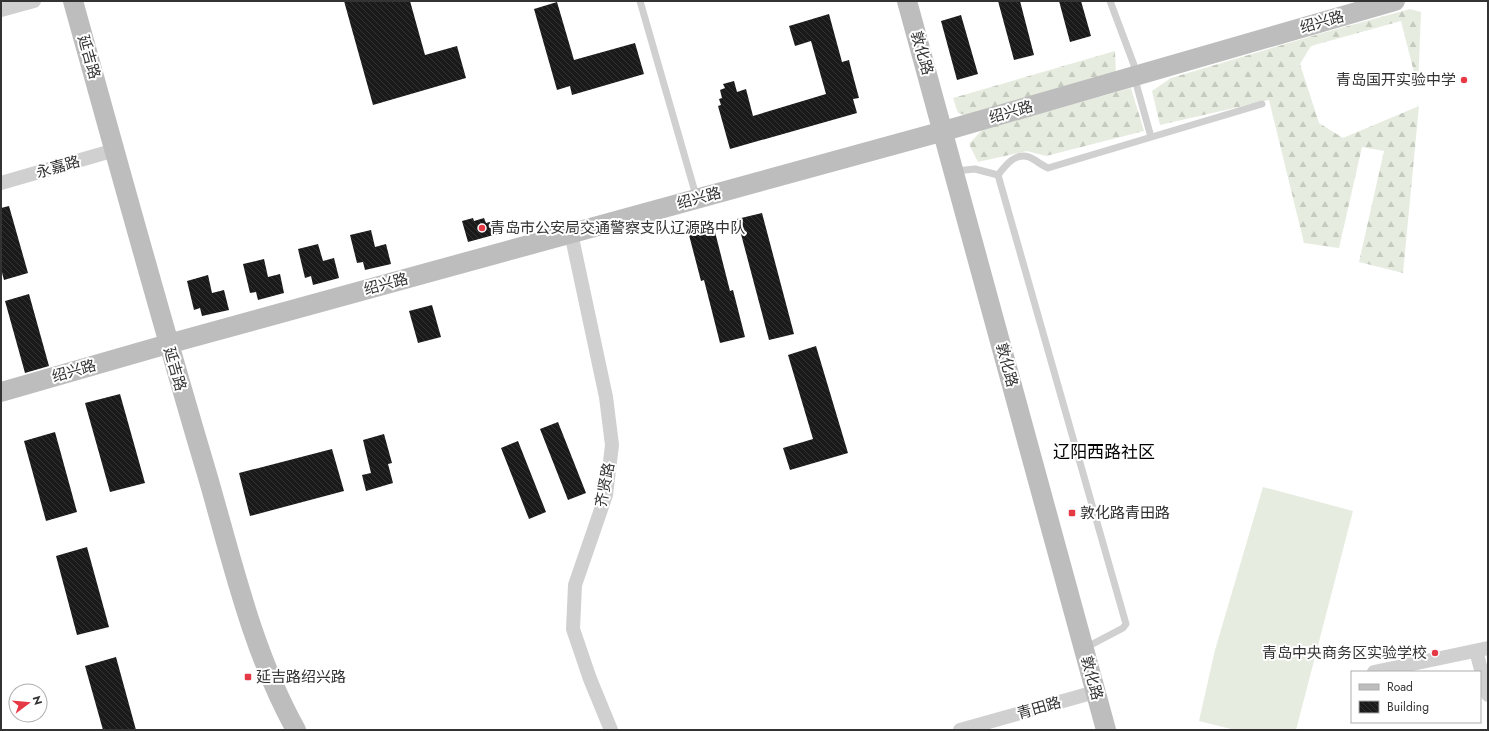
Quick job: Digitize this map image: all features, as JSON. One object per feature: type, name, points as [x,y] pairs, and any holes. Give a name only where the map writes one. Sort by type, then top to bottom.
[{"type":"main road","name":"延吉路","points":[[73,1],[168,344],[263,661],[296,730]]},
{"type":"main road","name":"敦化路","points":[[907,1],[944,131],[1106,730]]},
{"type":"main road","name":"绍兴路","points":[[1,392],[168,344],[944,131],[1395,1]]},
{"type":"street","points":[[1,10],[34,1]]},
{"type":"street","name":"永嘉路","points":[[1,183],[115,150]]},
{"type":"street","name":"齐贤路","points":[[570,233],[606,397],[612,445],[606,495],[575,585],[573,629],[590,679],[611,730]]},
{"type":"street","points":[[1379,671],[1482,650],[1488,696]]},
{"type":"street","name":"青田路","points":[[960,730],[1096,692]]},
{"type":"lane","points":[[640,1],[697,199]]},
{"type":"lane","points":[[1110,1],[1134,65],[1134,76],[1151,137]]},
{"type":"lane","points":[[998,175],[1007,164],[1020,156],[1030,157],[1048,168],[1262,104]]},
{"type":"lane","points":[[954,171],[975,169],[998,175]]},
{"type":"lane","points":[[998,175],[1126,624],[1123,628],[1084,649]]},
{"type":"green space","points":[[1410,9],[1421,12],[1418,88],[1401,21],[1311,46],[1300,64],[1319,123],[1343,138],[1419,106],[1403,273],[1359,262],[1384,151],[1362,147],[1339,248],[1304,243],[1269,100],[1160,125],[1152,91],[1171,78],[1319,34]]},
{"type":"green space","points":[[1115,51],[1116,74],[973,117],[958,113],[953,98]]},
{"type":"green space","points":[[1131,88],[1144,131],[1046,156],[1027,151],[978,162],[969,144],[983,129]]},
{"type":"green space","points":[[1263,487],[1353,511],[1296,730],[1235,730],[1199,721],[1215,650]]},
{"type":"building","points":[[344,1],[410,1],[425,55],[457,46],[466,78],[373,105]]},
{"type":"building","points":[[998,1],[1020,1],[1034,55],[1014,60]]},
{"type":"building","points":[[1059,1],[1081,1],[1091,36],[1070,42]]},
{"type":"building","points":[[557,2],[574,60],[635,43],[644,74],[572,95],[570,86],[557,90],[534,9]]},
{"type":"building","points":[[829,14],[842,62],[849,60],[859,98],[853,99],[857,113],[730,149],[718,106],[721,105],[719,99],[722,98],[720,90],[725,88],[723,84],[734,81],[737,92],[746,89],[753,116],[826,94],[811,41],[795,46],[789,26]]},
{"type":"building","points":[[961,15],[978,74],[957,80],[941,21]]},
{"type":"building","points":[[9,206],[28,273],[4,280],[1,269],[1,208]]},
{"type":"building","points":[[762,213],[794,334],[769,340],[737,219]]},
{"type":"building","name":"青岛市公安局交通警察支队辽源路中队","points":[[473,218],[474,221],[484,218],[486,223],[497,220],[501,233],[468,242],[462,221]]},
{"type":"building","points":[[714,228],[730,291],[733,290],[745,337],[720,343],[704,280],[701,281],[689,235]]},
{"type":"building","points":[[371,230],[375,247],[386,244],[391,264],[365,270],[363,262],[357,263],[350,235]]},
{"type":"building","points":[[318,244],[323,261],[334,258],[339,278],[313,285],[311,276],[305,278],[298,249]]},
{"type":"building","points":[[264,259],[268,277],[280,274],[284,293],[258,300],[256,292],[250,293],[243,264]]},
{"type":"building","points":[[208,275],[212,293],[224,290],[229,310],[202,316],[200,308],[194,310],[187,281]]},
{"type":"building","points":[[29,294],[49,366],[25,373],[5,301]]},
{"type":"building","points":[[432,305],[441,337],[418,343],[409,311]]},
{"type":"building","points":[[816,346],[848,453],[790,470],[783,448],[813,439],[788,355]]},
{"type":"building","points":[[120,394],[145,483],[110,492],[85,403]]},
{"type":"building","points":[[558,422],[586,493],[568,500],[540,429]]},
{"type":"building","points":[[55,432],[77,512],[46,521],[24,441]]},
{"type":"building","points":[[384,434],[392,463],[388,464],[393,483],[366,491],[362,475],[371,473],[363,440]]},
{"type":"building","points":[[518,441],[546,512],[529,519],[501,448]]},
{"type":"building","points":[[332,449],[344,491],[250,516],[239,473]]},
{"type":"building","points":[[87,547],[109,627],[77,635],[56,556]]},
{"type":"building","points":[[116,657],[136,730],[103,730],[85,666]]},
{"type":"place","name":"青岛国开实验中学","points":[[1464,80]]},
{"type":"place","name":"青岛市公安局交通警察支队辽源路中队","points":[[482,228]]},
{"type":"place","name":"敦化路青田路","points":[[1072,513]]},
{"type":"place","name":"青岛中央商务区实验学校","points":[[1435,653]]},
{"type":"place","name":"延吉路绍兴路","points":[[248,677]]},
{"type":"district","name":"辽阳西路社区","points":[[1104,452]]}]
